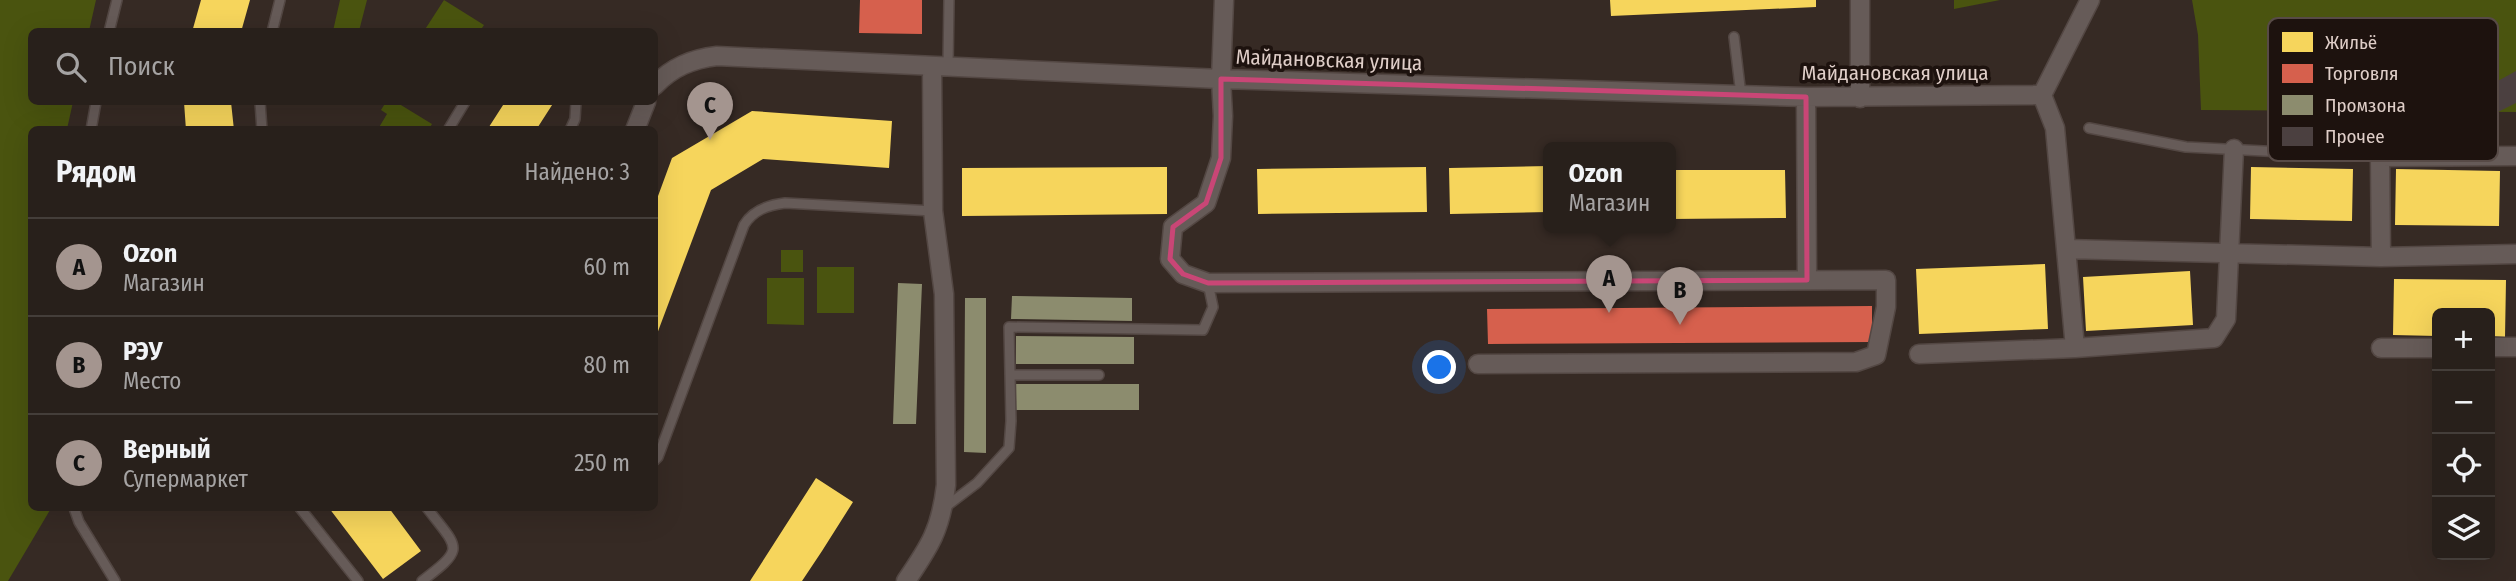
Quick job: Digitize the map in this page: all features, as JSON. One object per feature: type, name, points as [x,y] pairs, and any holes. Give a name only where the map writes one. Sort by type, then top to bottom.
[{"type":"street","name":"Майдановская улица","points":[[1224,0],[1221,79],[1806,97],[2042,95]]},
{"type":"street","points":[[1860,0],[1860,98]]},
{"type":"street","points":[[2075,348],[2055,128],[2042,95],[2090,0]]},
{"type":"street","points":[[658,82],[679,66],[717,56],[1221,79],[1221,158],[1206,203],[1173,226],[1170,258],[1184,274],[1208,283],[1886,280],[1886,307],[1876,355],[1856,362],[1478,364]]},
{"type":"street","points":[[906,581],[931,545],[943,508],[946,485],[944,294],[933,211],[940,66]]},
{"type":"street","points":[[1806,97],[1807,280]]},
{"type":"street","points":[[637,126],[645,105]]},
{"type":"street","points":[[1919,354],[2075,348],[2214,338],[2226,319],[2227,253],[2234,149]]},
{"type":"street","points":[[2498,156],[2516,156]]},
{"type":"street","points":[[2380,161],[2381,257]]},
{"type":"street","points":[[2066,249],[2381,257],[2516,254]]},
{"type":"street","points":[[2495,347],[2516,347]]},
{"type":"street","points":[[2381,348],[2432,348]]},
{"type":"lane","points":[[110,28],[117,0]]},
{"type":"lane","points":[[273,28],[280,0]]},
{"type":"lane","points":[[940,66],[948,0]]},
{"type":"lane","points":[[1734,37],[1741,95]]},
{"type":"lane","points":[[92,126],[95,105]]},
{"type":"lane","points":[[260,105],[262,126]]},
{"type":"lane","points":[[451,126],[464,105]]},
{"type":"lane","points":[[572,126],[576,105]]},
{"type":"lane","points":[[2089,128],[2186,146],[2268,151]]},
{"type":"lane","points":[[658,458],[749,217],[766,207],[785,204],[933,211]]},
{"type":"lane","points":[[943,508],[977,483],[1009,448],[1010,327],[1203,330],[1213,306],[1208,283]]},
{"type":"lane","points":[[1010,374],[1098,375]]},
{"type":"lane","points":[[75,511],[115,581]]},
{"type":"lane","points":[[302,511],[359,581]]},
{"type":"lane","points":[[422,581],[449,561],[454,551],[452,541],[428,511]]},
{"type":"highlighted area","points":[[1221,79],[1806,97],[1807,280],[1208,283],[1183,274],[1170,259],[1173,227],[1206,203],[1221,158]]},
{"type":"green space","points":[[0,0],[96,0],[90,28],[28,28],[28,105],[72,105],[68,126],[28,126],[28,511],[49,511],[8,581],[0,581]]},
{"type":"green space","points":[[340,0],[367,0],[360,28],[334,28]]},
{"type":"green space","points":[[444,0],[484,25],[482,28],[426,28]]},
{"type":"green space","points":[[1954,0],[2000,0],[1954,9]]},
{"type":"green space","points":[[2192,0],[2516,0],[2516,112],[2498,112],[2498,18],[2268,18],[2268,110],[2201,110],[2198,35]]},
{"type":"green space","points":[[384,105],[401,105],[432,124],[380,126],[387,114],[381,110]]},
{"type":"green space","points":[[781,250],[803,250],[803,272],[781,272]]},
{"type":"green space","points":[[817,267],[854,267],[854,313],[817,313]]},
{"type":"green space","points":[[767,278],[804,278],[804,325],[767,324]]},
{"type":"building: Жильё","points":[[201,0],[250,0],[242,28],[193,28]]},
{"type":"building: Жильё","points":[[1610,0],[1816,0],[1816,7],[1611,16]]},
{"type":"building: Жильё","points":[[184,105],[231,105],[234,126],[186,126]]},
{"type":"building: Жильё","points":[[503,105],[552,105],[539,126],[490,126]]},
{"type":"building: Жильё","points":[[752,111],[892,121],[889,168],[763,159],[711,190],[658,331],[658,196],[672,158]]},
{"type":"building: Жильё","points":[[1543,166],[1543,212],[1450,214],[1449,168]]},
{"type":"building: Жильё","points":[[1167,167],[1167,214],[962,216],[962,168]]},
{"type":"building: Жильё","points":[[1426,167],[1427,212],[1258,214],[1257,169]]},
{"type":"building: Жильё","points":[[2251,167],[2353,169],[2352,221],[2250,219]]},
{"type":"building: Жильё","points":[[2396,169],[2500,171],[2499,226],[2395,225]]},
{"type":"building: Жильё","points":[[1676,170],[1785,170],[1786,218],[1676,219]]},
{"type":"building: Жильё","points":[[2045,264],[2048,329],[1919,334],[1916,269]]},
{"type":"building: Жильё","points":[[2190,271],[2193,325],[2086,331],[2083,277]]},
{"type":"building: Жильё","points":[[2394,279],[2506,280],[2505,337],[2495,336],[2495,308],[2432,308],[2432,336],[2393,335]]},
{"type":"building: Жильё","points":[[816,478],[853,502],[822,551],[802,581],[750,581]]},
{"type":"building: Жильё","points":[[331,511],[391,511],[421,551],[383,579]]},
{"type":"building: Торговля","points":[[860,0],[922,0],[922,34],[859,33]]},
{"type":"building: Торговля","points":[[1872,306],[1872,342],[1488,344],[1487,309]]},
{"type":"building: Промзона","points":[[898,283],[922,284],[916,424],[893,424]]},
{"type":"building: Промзона","points":[[1012,296],[1132,298],[1132,321],[1011,319]]},
{"type":"building: Промзона","points":[[965,298],[986,298],[986,453],[964,452]]},
{"type":"building: Промзона","points":[[1016,336],[1134,337],[1134,364],[1016,364]]},
{"type":"building: Промзона","points":[[1014,384],[1139,384],[1139,410],[1014,410]]},
{"type":"building: Прочее","points":[[2516,71],[2516,103],[2498,112],[2498,81]]},
{"type":"place","name":"Верный","points":[[710,140]]},
{"type":"place","name":"Ozon","points":[[1609,313]]},
{"type":"place","name":"РЭУ","points":[[1680,325]]}]
